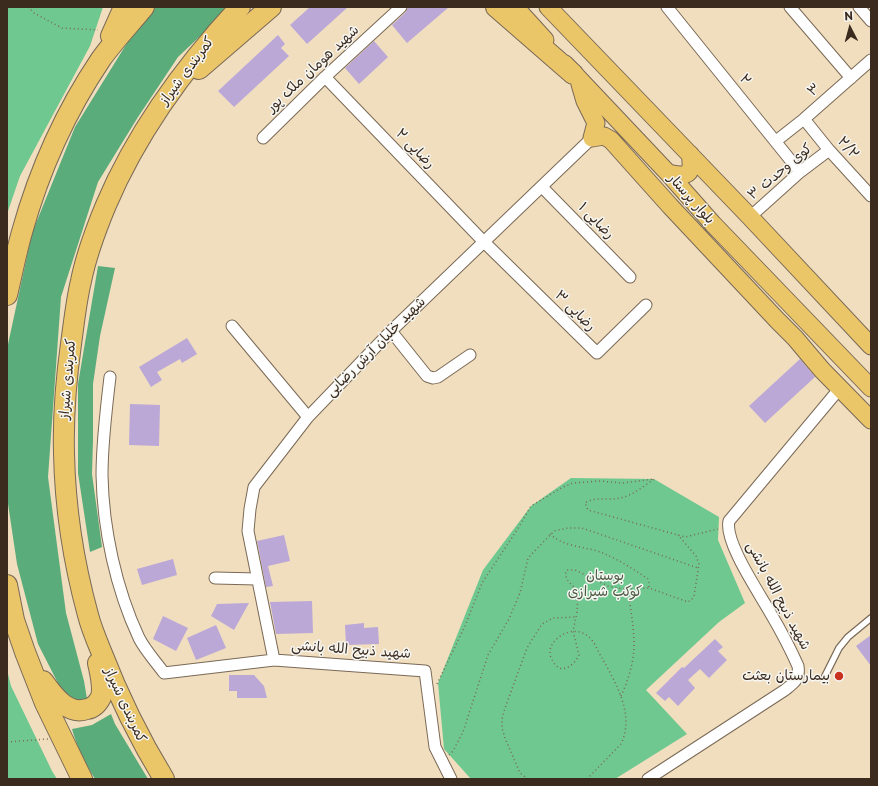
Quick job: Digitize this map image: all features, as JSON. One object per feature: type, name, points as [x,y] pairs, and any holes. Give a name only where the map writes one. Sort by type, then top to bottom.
[{"type":"highway","points":[[102,58],[124,7]]},
{"type":"highway","points":[[7,295],[22,232],[43,170],[64,123],[102,58],[144,7]]},
{"type":"highway","name":"کمربندی شیراز","points":[[164,779],[144,748],[108,670],[88,617],[76,562],[66,492],[64,412],[68,369],[81,280],[90,249],[106,206],[123,170],[166,98],[195,59],[240,7]]},
{"type":"highway","points":[[166,98],[272,7]]},
{"type":"highway","points":[[496,7],[576,77]]},
{"type":"highway","points":[[7,585],[14,620],[25,652],[45,703],[82,779]]},
{"type":"highway","points":[[25,652],[42,680],[63,704],[77,711],[91,708],[101,697],[102,689],[88,617]]},
{"type":"main road","name":"بلوار پرستار","points":[[515,7],[576,77],[668,173],[718,229],[871,388]]},
{"type":"main road","name":"بلوار پرستار","points":[[548,7],[690,154],[871,346]]},
{"type":"main road","points":[[576,77],[585,101],[596,123],[592,138],[604,136],[611,140],[685,222],[795,338],[822,370],[871,420]]},
{"type":"main road","points":[[668,173],[677,175],[684,175],[688,173],[692,165],[690,154]]},
{"type":"main road","points":[[689,197],[692,181],[702,176],[710,175]]},
{"type":"main road","points":[[795,338],[824,338],[822,370]]},
{"type":"street","name":"شهید هومان ملک پور","points":[[263,138],[325,77],[401,7]]},
{"type":"street","name":"۲","points":[[666,7],[800,172]]},
{"type":"street","points":[[790,7],[851,78]]},
{"type":"street","points":[[859,7],[871,21]]},
{"type":"street","name":"۳","points":[[776,141],[804,119],[871,60]]},
{"type":"street","name":"رضایی ۲","points":[[325,77],[483,242]]},
{"type":"street","name":"۲/۲","points":[[804,119],[829,150],[871,196]]},
{"type":"street","name":"شهید خلبان آرش رضایی","points":[[274,660],[248,531],[254,487],[308,417],[391,331],[592,138]]},
{"type":"street","name":"کوی وحدت ۳","points":[[750,217],[800,172],[829,150]]},
{"type":"street","name":"رضایی ۱","points":[[542,187],[630,277]]},
{"type":"street","name":"رضایی ۳","points":[[483,242],[597,353],[646,305]]},
{"type":"street","points":[[232,326],[308,417]]},
{"type":"street","points":[[391,331],[428,376],[433,378],[438,377],[470,355]]},
{"type":"street","name":"شهید ذبیح الله بانشی","points":[[110,378],[104,429],[102,475],[106,521],[116,578],[140,639],[164,673],[274,660],[425,671],[435,747],[451,779]]},
{"type":"street","points":[[728,526],[729,521],[840,388]]},
{"type":"street","name":"شهید ذبیح الله بانشی","points":[[648,779],[785,690],[796,681],[799,674],[798,666],[791,651],[738,555],[728,526]]},
{"type":"street","points":[[215,578],[257,579]]},
{"type":"lane","points":[[824,678],[834,655],[843,642],[848,636],[871,618]]},
{"type":"path","points":[[28,7],[34,13],[62,28],[113,31]]},
{"type":"path","points":[[438,684],[465,626],[482,583],[531,506],[563,487],[573,483],[600,481],[622,483],[654,479],[621,498],[590,500],[585,503],[588,510],[685,537],[728,526]]},
{"type":"path","points":[[446,753],[448,757],[463,732],[488,655],[509,619],[520,593],[527,560],[554,531],[574,527],[582,528],[698,568]]},
{"type":"path","points":[[550,534],[561,542],[607,554],[648,579],[649,588]]},
{"type":"path","points":[[587,779],[621,744],[624,737],[626,722],[621,696],[591,638],[579,632],[573,631],[560,636],[553,643],[550,652],[551,658],[554,664],[560,669],[574,664],[579,655],[573,631],[578,592],[569,582],[565,573],[567,570],[575,570],[615,588],[649,588],[688,602],[694,596],[699,564],[696,556],[678,535]]},
{"type":"path","points":[[621,696],[629,673],[634,645],[628,588]]},
{"type":"path","points":[[528,779],[520,773],[505,738],[502,728],[502,719],[505,708],[527,648],[542,624],[553,618],[576,617]]},
{"type":"path","points":[[7,742],[28,742],[62,738]]},
{"type":"green space","points":[[7,7],[103,7],[90,46],[20,176],[7,214]]},
{"type":"green space","points":[[154,7],[231,7],[178,57],[138,117],[98,182],[61,297],[48,477],[66,613],[84,681],[87,699],[76,702],[64,695],[38,644],[17,564],[7,497],[7,349],[32,233],[75,127],[137,27]]},
{"type":"green space","points":[[98,266],[115,268],[100,336],[93,384],[92,474],[102,547],[90,552],[78,473],[78,384]]},
{"type":"green space","name":"بوستان کوکب شیرازی","points":[[571,478],[654,479],[719,517],[718,540],[745,603],[719,622],[646,690],[687,734],[615,779],[471,779],[444,749],[438,683],[483,570],[531,506]]},
{"type":"green space","points":[[7,670],[11,686],[57,779],[7,779]]},
{"type":"green space","points":[[111,714],[115,724],[148,779],[95,779],[88,767],[79,749],[72,729],[92,725]]},
{"type":"building","points":[[310,7],[348,7],[307,44],[290,25]]},
{"type":"building","points":[[408,7],[449,7],[407,43],[392,25],[406,12]]},
{"type":"building","points":[[278,35],[285,44],[281,48],[289,56],[234,107],[218,91]]},
{"type":"building","points":[[374,41],[388,57],[359,84],[345,68]]},
{"type":"building","points":[[187,338],[197,354],[182,363],[180,359],[157,372],[162,380],[151,387],[139,367]]},
{"type":"building","points":[[800,359],[815,377],[765,423],[749,406]]},
{"type":"building","points":[[130,404],[160,405],[159,446],[129,445]]},
{"type":"building","points":[[284,535],[290,561],[268,566],[273,586],[266,587],[257,541]]},
{"type":"building","points":[[173,559],[177,575],[142,585],[137,569]]},
{"type":"building","points":[[312,601],[313,633],[276,634],[270,602]]},
{"type":"building","points":[[249,603],[234,630],[211,616],[217,604]]},
{"type":"building","points":[[163,616],[188,628],[176,651],[153,639]]},
{"type":"building","points":[[364,623],[364,628],[378,627],[379,644],[346,645],[345,625]]},
{"type":"building","points":[[216,625],[226,648],[196,660],[187,638]]},
{"type":"building","points":[[871,635],[871,666],[856,646]]},
{"type":"building","points":[[715,639],[723,647],[718,651],[727,660],[709,678],[700,669],[688,680],[695,688],[678,706],[669,697],[665,701],[656,693],[682,667],[684,668]]},
{"type":"building","points":[[229,675],[254,675],[264,686],[267,698],[237,698],[237,691],[229,691]]},
{"type":"place","name":"بیمارستان بعثت","points":[[839,676]]}]
